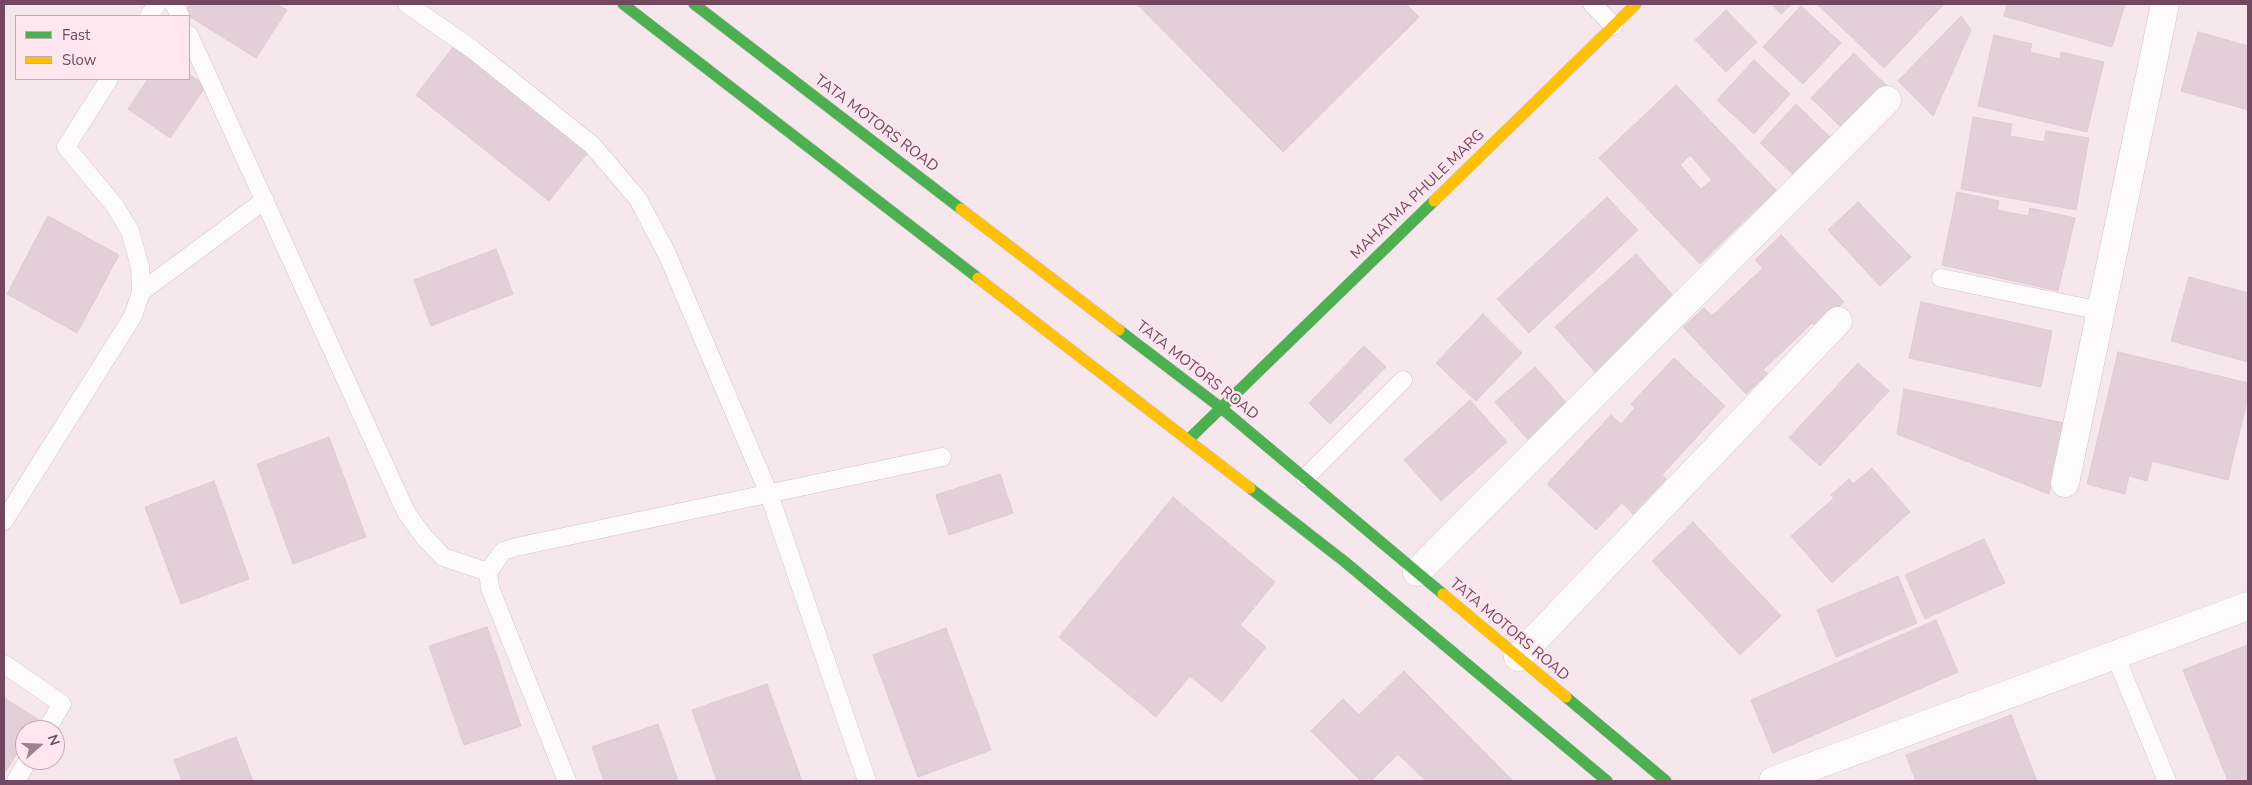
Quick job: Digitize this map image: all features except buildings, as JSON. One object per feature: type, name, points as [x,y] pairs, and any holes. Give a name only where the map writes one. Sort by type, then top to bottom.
[{"type":"main road","points":[[623,4],[1345,562],[1607,781]]},
{"type":"main road","name":"TATA MOTORS ROAD","points":[[694,4],[1220,407],[1666,781]]},
{"type":"main road","name":"MAHATMA PHULE MARG","points":[[1188,440],[1636,4]]},
{"type":"street","points":[[2065,483],[2165,4]]},
{"type":"street","points":[[1417,572],[1887,100]]},
{"type":"street","points":[[1518,657],[1838,321]]},
{"type":"street","points":[[1773,781],[2248,606]]},
{"type":"lane","points":[[150,15],[157,4]]},
{"type":"lane","points":[[406,4],[472,49],[592,146],[638,199],[667,254],[769,494],[867,781]]},
{"type":"lane","points":[[1592,4],[1614,26]]},
{"type":"lane","points":[[190,37],[406,512],[424,537],[443,557],[488,572]]},
{"type":"lane","points":[[4,521],[132,316],[141,292],[140,267],[130,232],[115,206],[66,146],[108,80]]},
{"type":"lane","points":[[141,292],[265,200]]},
{"type":"lane","points":[[1940,278],[2101,311]]},
{"type":"lane","points":[[1305,478],[1403,380]]},
{"type":"lane","points":[[567,781],[490,588],[488,572],[503,551],[516,546],[942,457]]},
{"type":"lane","points":[[2115,656],[2167,781]]},
{"type":"lane","points":[[4,664],[62,704],[52,720]]},
{"type":"lane","points":[[16,781],[22,770]]},
{"type":"traffic: fast","points":[[623,4],[978,278]]},
{"type":"traffic: fast","points":[[694,4],[961,209]]},
{"type":"traffic: fast","points":[[1188,440],[1434,201]]},
{"type":"traffic: fast","points":[[1119,330],[1220,407],[1443,594]]},
{"type":"traffic: fast","points":[[1250,488],[1345,562],[1607,781]]},
{"type":"traffic: fast","points":[[1566,697],[1666,781]]},
{"type":"traffic: slow","points":[[1434,201],[1636,4]]},
{"type":"traffic: slow","points":[[961,209],[1119,330]]},
{"type":"traffic: slow","points":[[978,278],[1250,488]]},
{"type":"traffic: slow","points":[[1443,594],[1566,697]]}]
